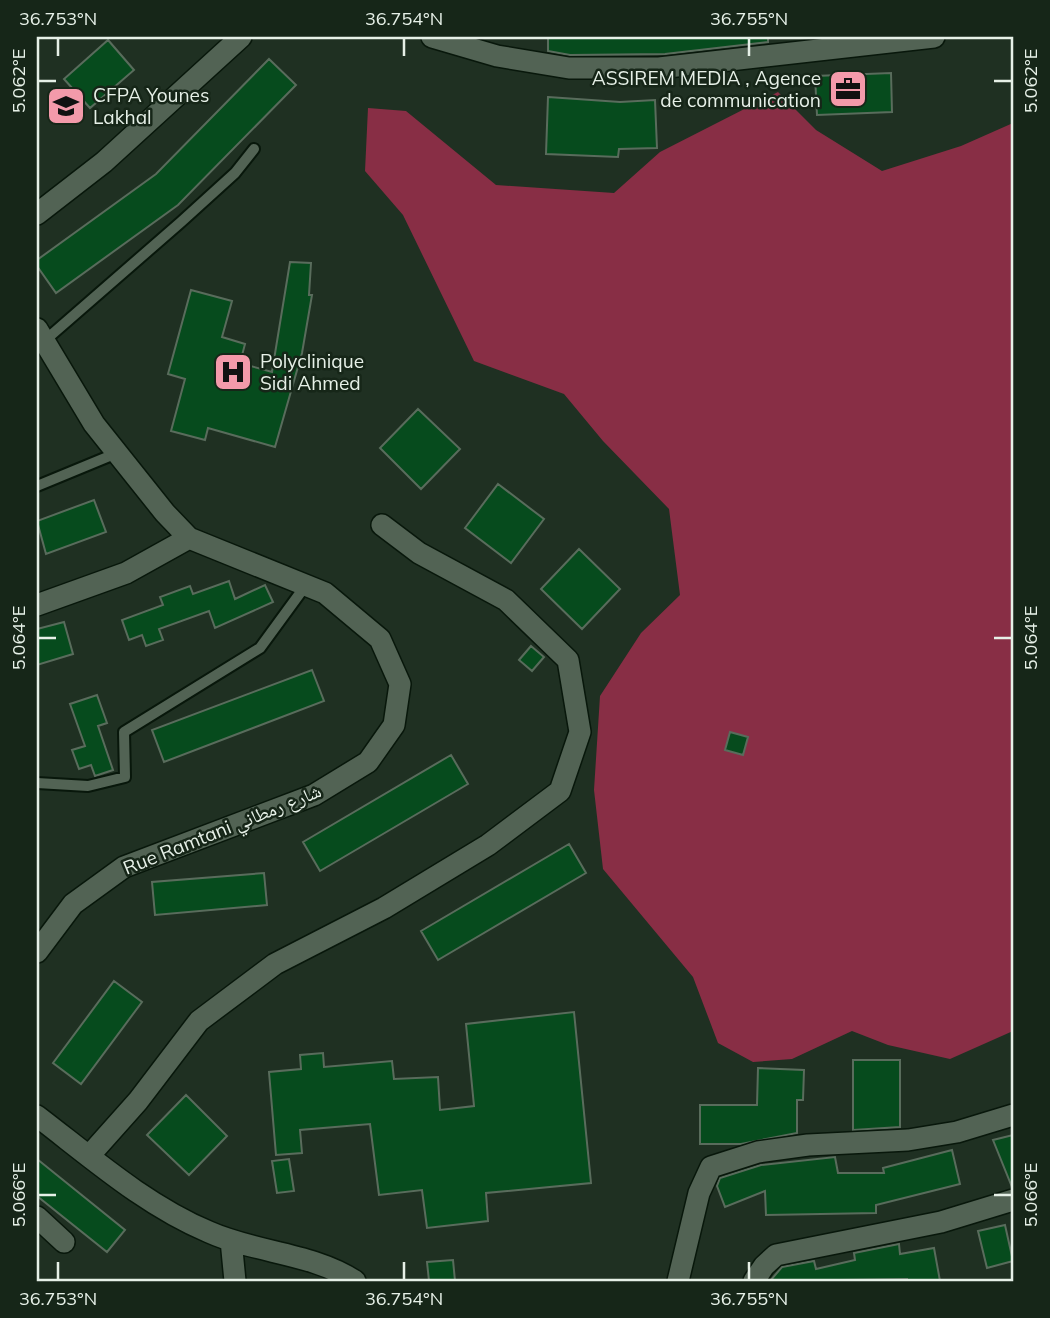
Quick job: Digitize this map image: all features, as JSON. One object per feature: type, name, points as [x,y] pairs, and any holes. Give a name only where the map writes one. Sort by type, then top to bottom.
[{"type":"street","points":[[37,214],[104,162],[241,37]]},
{"type":"street","points":[[432,37],[497,56],[569,68],[659,68],[931,37]]},
{"type":"street","name":"Rue Ramtani شارع رمطاني","points":[[37,952],[73,904],[124,867],[314,795],[368,762],[394,725],[400,684],[380,639],[325,593],[189,538],[94,425],[39,339]]},
{"type":"street","points":[[89,1156],[138,1101],[199,1021],[275,964],[384,908],[488,845],[560,791],[580,732],[568,660],[506,600],[419,552],[382,525]]},
{"type":"street","points":[[37,605],[126,573],[189,538]]},
{"type":"street","points":[[678,1281],[699,1193],[711,1167],[758,1152],[808,1145],[908,1140],[957,1132],[1013,1115]]},
{"type":"street","points":[[37,1116],[156,1206],[231,1240],[332,1267],[355,1281]]},
{"type":"street","points":[[754,1281],[776,1255],[941,1222],[1013,1200]]},
{"type":"street","points":[[37,1217],[64,1242]]},
{"type":"street","points":[[231,1240],[235,1281]]},
{"type":"lane","points":[[39,339],[199,205],[235,173],[254,149]]},
{"type":"lane","points":[[37,486],[117,453]]},
{"type":"lane","points":[[37,783],[88,786],[125,777],[124,732],[260,648],[306,585]]},
{"type":"shaded area","points":[[778,92],[816,130],[882,171],[961,146],[1013,123],[1013,1031],[950,1059],[888,1045],[852,1031],[792,1059],[753,1062],[718,1043],[693,977],[603,869],[594,790],[600,696],[641,633],[680,595],[669,509],[603,441],[564,394],[474,361],[403,215],[365,171],[368,108],[406,111],[496,185],[614,193],[660,152]]},
{"type":"building","points":[[548,37],[768,37],[768,42],[665,54],[570,55],[548,51]]},
{"type":"building","points":[[108,40],[134,70],[90,108],[64,79]]},
{"type":"building","points":[[269,59],[296,85],[178,205],[56,293],[37,266],[37,260],[156,174]]},
{"type":"building","points":[[891,73],[892,112],[817,115],[815,76]]},
{"type":"building","points":[[548,97],[620,102],[655,100],[657,148],[619,149],[618,157],[546,154]]},
{"type":"building","points":[[290,262],[311,263],[309,295],[312,295],[302,353],[275,447],[208,428],[205,440],[171,431],[185,379],[168,374],[191,290],[232,301],[222,337],[245,344],[240,363],[272,372]]},
{"type":"building","points":[[418,409],[460,449],[421,489],[380,448]]},
{"type":"building","points":[[498,484],[544,519],[511,563],[465,528]]},
{"type":"building","points":[[94,500],[106,532],[46,554],[37,521]]},
{"type":"building","points":[[579,549],[620,589],[582,629],[541,589]]},
{"type":"building","points":[[229,581],[235,599],[265,585],[273,602],[215,628],[209,611],[159,629],[163,640],[146,646],[142,635],[129,640],[122,620],[163,605],[160,597],[190,586],[193,594]]},
{"type":"building","points":[[64,622],[73,654],[37,665],[37,629]]},
{"type":"building","points":[[531,646],[544,657],[532,671],[519,660]]},
{"type":"building","points":[[312,670],[324,701],[164,762],[152,730]]},
{"type":"building","points":[[97,695],[107,723],[98,726],[113,770],[95,776],[91,765],[79,769],[72,750],[85,746],[70,704]]},
{"type":"building","points":[[730,732],[748,737],[743,755],[725,750]]},
{"type":"building","points":[[451,755],[468,784],[320,871],[303,842]]},
{"type":"building","points":[[569,844],[586,873],[438,960],[421,931]]},
{"type":"building","points":[[264,873],[267,905],[155,915],[152,882]]},
{"type":"building","points":[[114,981],[142,1002],[81,1084],[53,1063]]},
{"type":"building","points":[[574,1012],[591,1183],[486,1193],[488,1221],[427,1228],[422,1190],[379,1195],[370,1124],[300,1130],[302,1153],[276,1155],[269,1072],[301,1069],[300,1055],[323,1053],[324,1067],[392,1061],[394,1079],[438,1077],[440,1110],[474,1106],[466,1024]]},
{"type":"building","points":[[853,1060],[900,1060],[900,1127],[853,1130]]},
{"type":"building","points":[[758,1068],[804,1070],[803,1100],[797,1100],[797,1133],[741,1144],[700,1144],[700,1105],[757,1105]]},
{"type":"building","points":[[186,1095],[227,1136],[189,1175],[147,1135]]},
{"type":"building","points":[[1013,1135],[1013,1187],[1012,1187],[993,1140]]},
{"type":"building","points":[[952,1150],[960,1184],[876,1205],[876,1213],[766,1215],[765,1191],[725,1207],[717,1186],[720,1178],[761,1165],[835,1157],[838,1173],[884,1173],[883,1168]]},
{"type":"building","points":[[37,1159],[125,1230],[107,1252],[37,1196]]},
{"type":"building","points":[[289,1159],[294,1191],[277,1193],[272,1161]]},
{"type":"building","points":[[1005,1225],[1013,1261],[987,1268],[978,1231]]},
{"type":"building","points":[[899,1244],[900,1254],[934,1248],[940,1281],[770,1281],[782,1267],[814,1261],[816,1269],[855,1260],[854,1253]]},
{"type":"building","points":[[453,1260],[455,1281],[429,1281],[427,1262]]},
{"type":"place","name":"ASSIREM MEDIA , Agence de communication","points":[[848,89]]},
{"type":"place","name":"CFPA Younes Lakhal","points":[[66,106]]},
{"type":"place","name":"Polyclinique Sidi Ahmed","points":[[233,372]]}]
